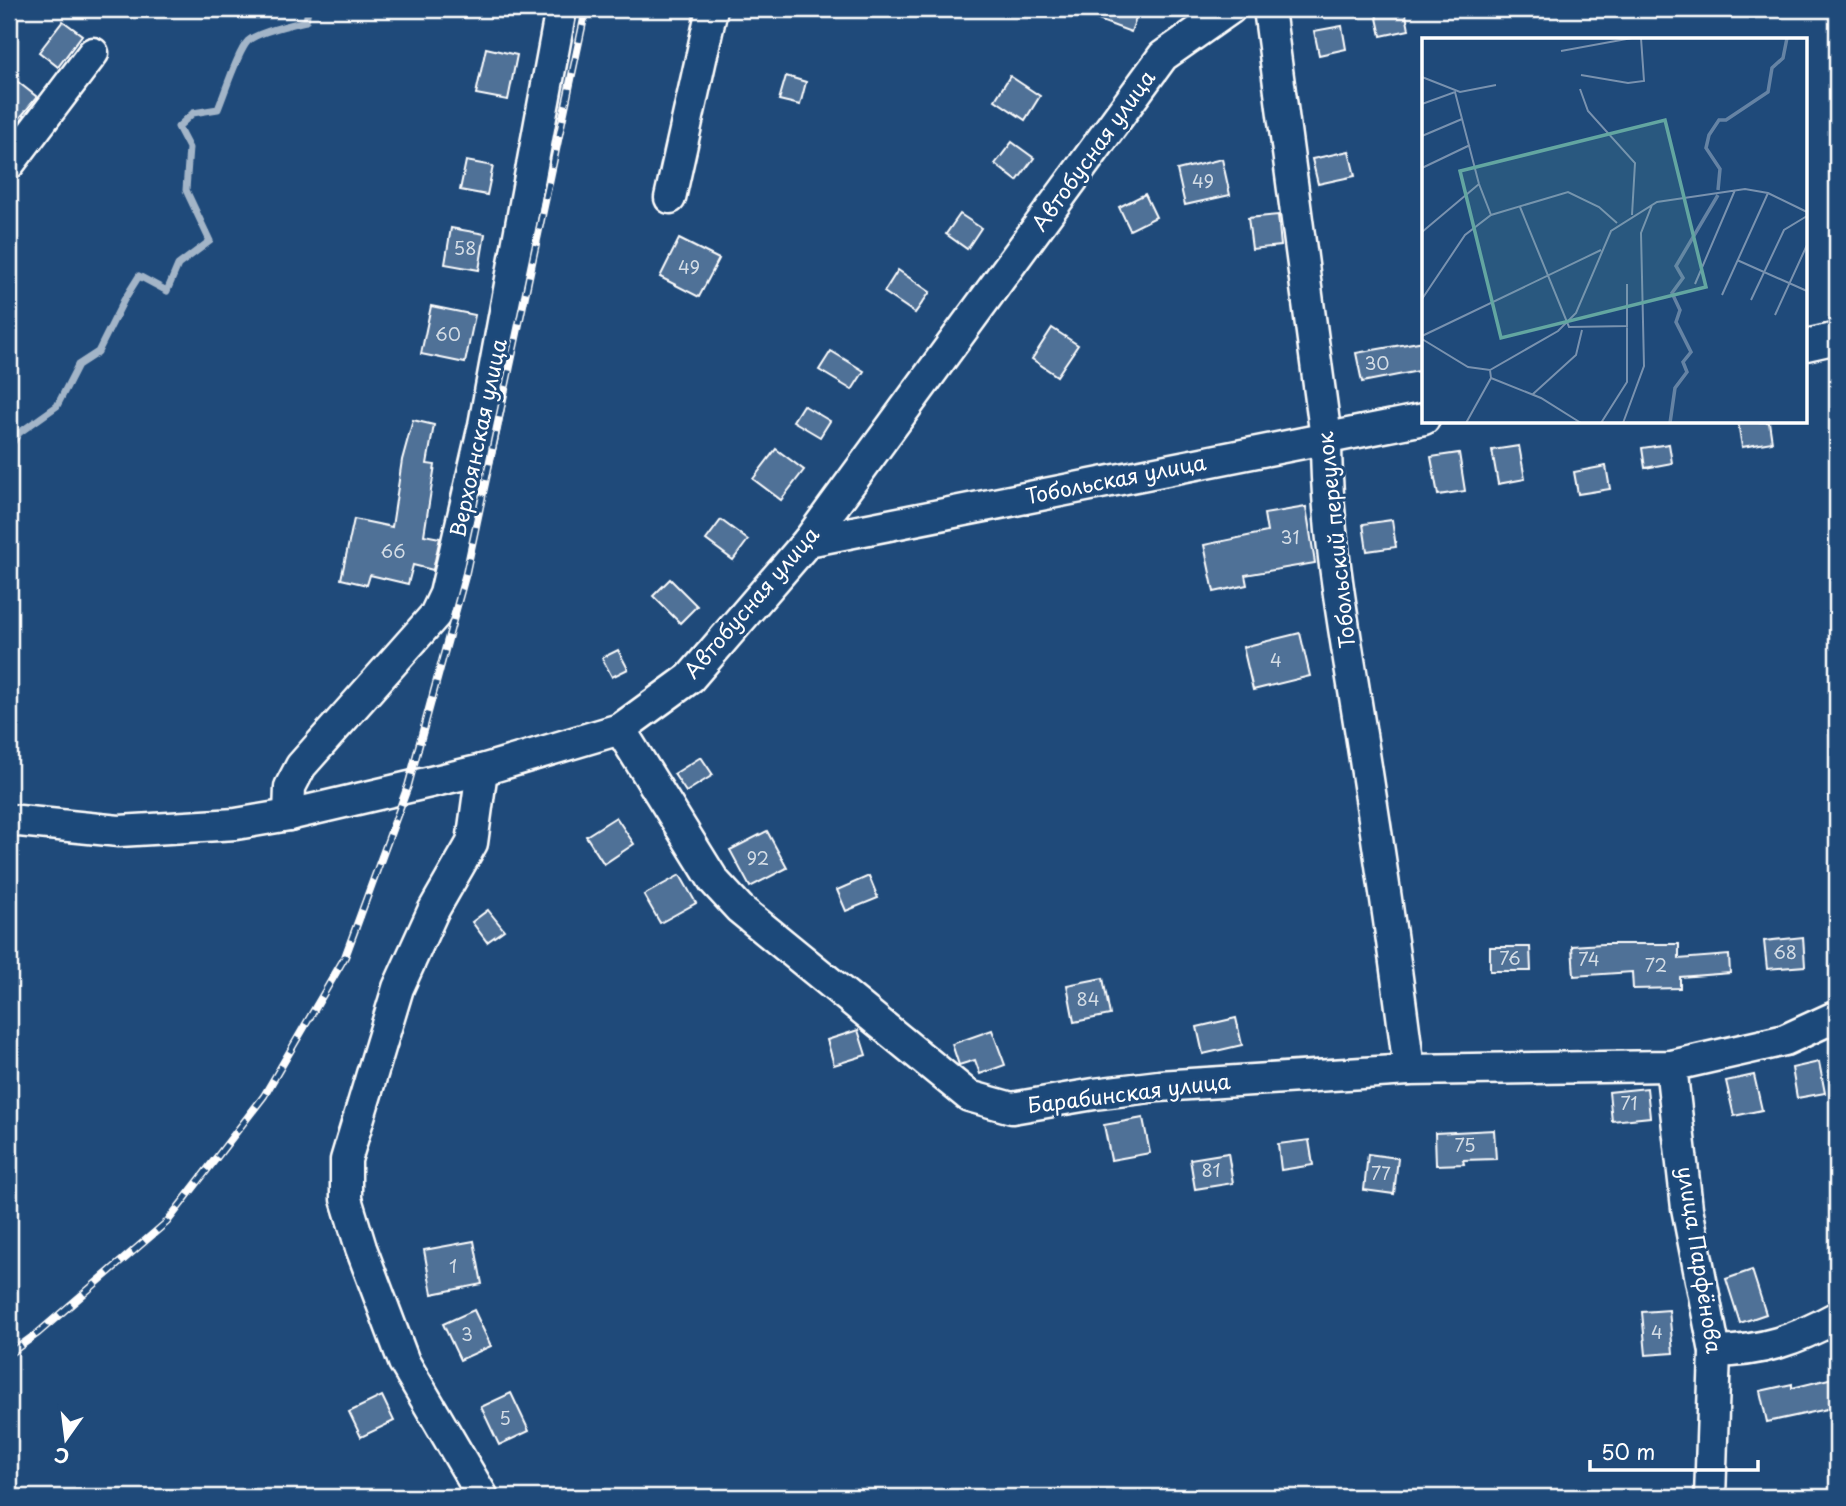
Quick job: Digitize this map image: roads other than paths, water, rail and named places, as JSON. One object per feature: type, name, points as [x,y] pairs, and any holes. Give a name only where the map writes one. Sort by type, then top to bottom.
[{"type":"street","name":"Верхоянская улица","points":[[289,816],[290,787],[301,765],[435,615],[445,594],[484,425],[561,9]]},
{"type":"street","points":[[670,198],[712,9]]},
{"type":"street","name":"Автобусная улица","points":[[9,820],[119,831],[236,824],[289,816],[482,770],[620,729],[690,678],[808,541],[1163,57],[1230,9]]},
{"type":"street","name":"Тобольский переулок","points":[[1269,9],[1326,438],[1326,477],[1337,583],[1388,904],[1409,1070]]},
{"type":"street","points":[[9,164],[93,53]]},
{"type":"street","points":[[1808,345],[1837,338]]},
{"type":"street","name":"Тобольская улица","points":[[808,541],[1422,419]]},
{"type":"street","name":"Барабинская улица","points":[[620,729],[715,881],[740,909],[969,1096],[1012,1108],[1159,1086],[1409,1070],[1671,1066],[1785,1040],[1837,1016]]},
{"type":"street","points":[[482,770],[472,843],[433,911],[398,988],[346,1160],[345,1182],[346,1199],[361,1248],[404,1362],[483,1497]]},
{"type":"street","name":"улица Парфёнова","points":[[1671,1066],[1687,1208],[1715,1352],[1710,1497]]},
{"type":"street","points":[[1715,1352],[1746,1351],[1779,1344],[1810,1332],[1837,1317]]},
{"type":"waterway","points":[[9,448],[19,433],[57,406],[78,365],[98,352],[139,276],[167,291],[178,265],[210,241],[186,190],[189,148],[178,127],[193,113],[218,109],[248,41],[284,26],[306,21],[308,9]]},
{"type":"railway","points":[[9,1354],[38,1333],[167,1222],[264,1096],[345,957],[408,786],[466,573],[586,9]]}]
